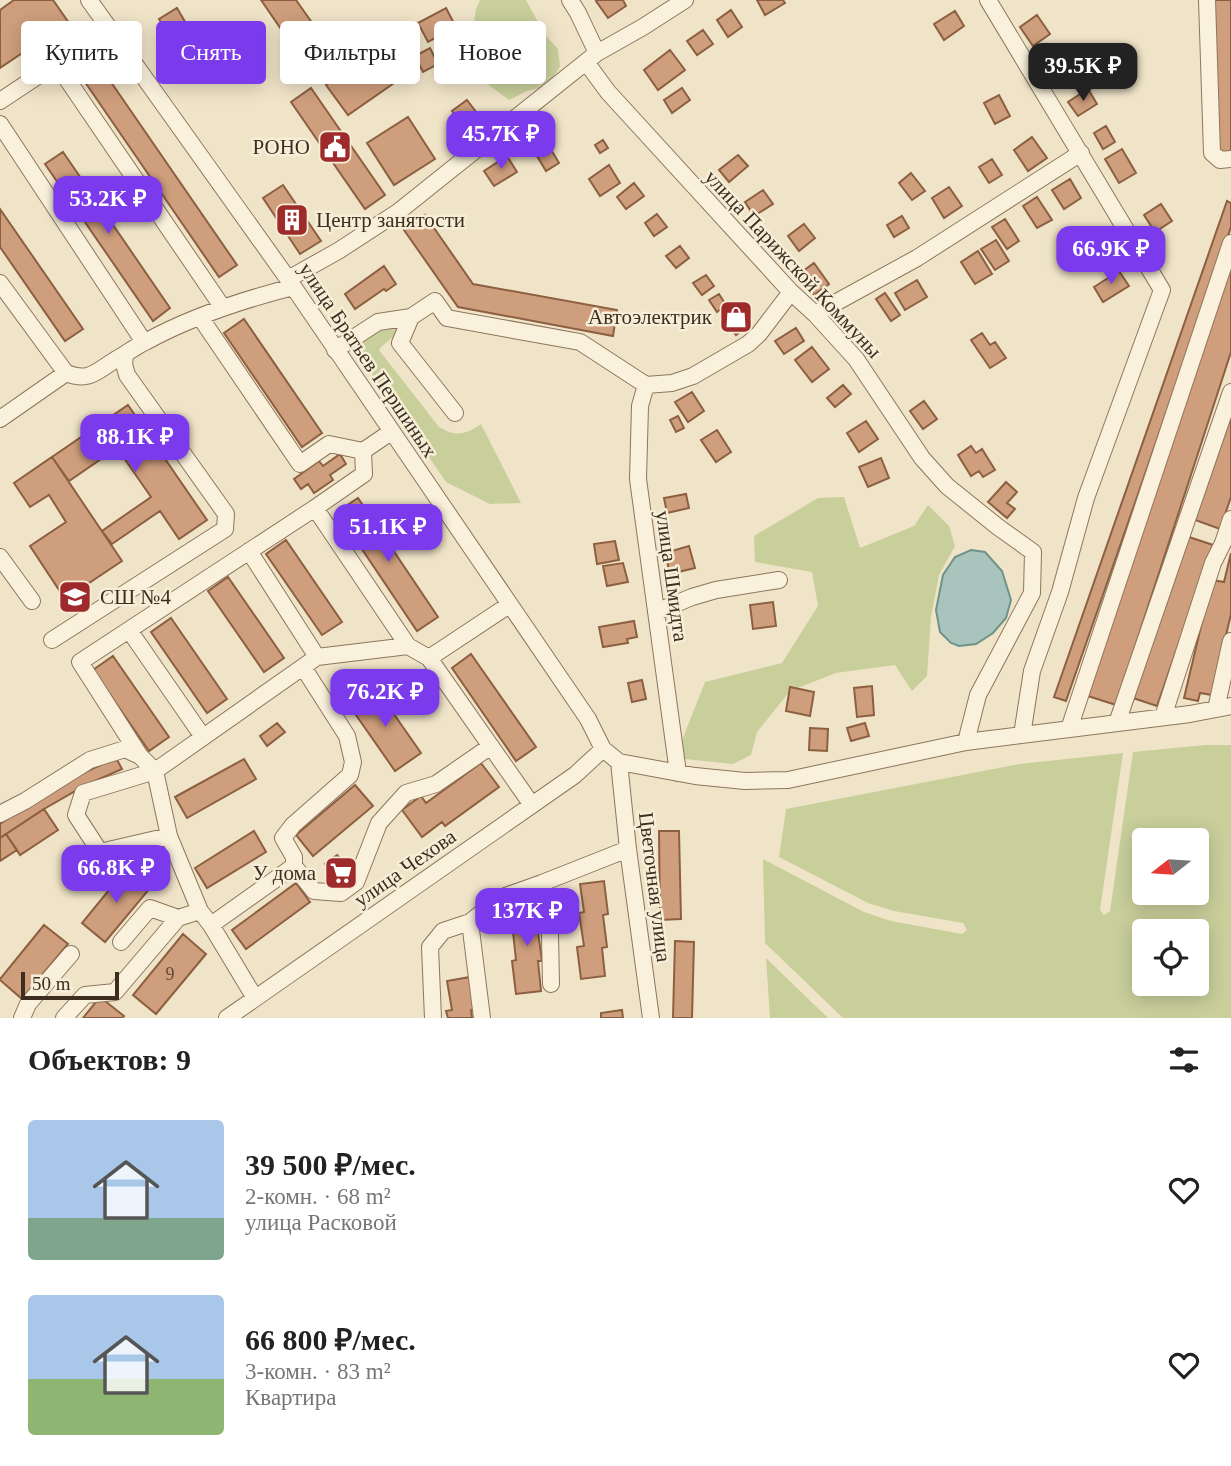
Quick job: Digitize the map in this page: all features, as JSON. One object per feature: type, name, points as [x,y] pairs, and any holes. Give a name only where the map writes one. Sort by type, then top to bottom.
[{"type":"street","name":"улица Братьев Першиных","points":[[89,0],[105,21]]},
{"type":"street","name":"улица Парижской Коммуны","points":[[570,0],[578,13],[592,58],[607,92],[856,359],[922,458],[947,486],[1033,552],[1032,593],[978,695],[966,742]]},
{"type":"street","points":[[0,283],[66,373],[79,378],[90,375],[144,342],[200,317],[290,283],[398,212],[592,58],[685,0]]},
{"type":"street","points":[[988,0],[1162,290],[1086,498],[1060,592],[1032,671],[1022,735]]},
{"type":"street","points":[[1207,0],[1212,153],[1220,160],[1231,159]]},
{"type":"street","name":"улица Братьев Першиных","points":[[142,73],[290,283],[588,719],[603,749]]},
{"type":"street","points":[[0,101],[26,84]]},
{"type":"street","points":[[71,84],[223,308]]},
{"type":"street","points":[[0,124],[144,342]]},
{"type":"street","points":[[815,314],[917,258],[1081,153]]},
{"type":"street","points":[[1069,729],[1231,243]]},
{"type":"street","points":[[335,349],[378,322],[411,317],[435,301],[447,318],[580,342],[646,385],[672,383],[693,376],[748,344],[760,334],[791,292]]},
{"type":"street","points":[[200,317],[300,464],[329,444],[363,451],[391,432]]},
{"type":"street","points":[[411,317],[400,344],[455,413]]},
{"type":"street","points":[[52,640],[225,529],[226,514],[127,375],[125,355]]},
{"type":"street","points":[[0,419],[66,373]]},
{"type":"street","name":"улица Шмидта","points":[[646,385],[640,406],[638,479],[677,773]]},
{"type":"street","points":[[1117,723],[1231,391]]},
{"type":"street","points":[[256,998],[200,911],[169,836],[155,771],[140,756],[79,662],[365,474],[363,451]]},
{"type":"street","points":[[315,508],[408,646],[429,658],[531,805]]},
{"type":"street","points":[[1163,717],[1213,563],[1227,544],[1231,519]]},
{"type":"street","points":[[249,551],[317,657]]},
{"type":"street","points":[[0,557],[32,601]]},
{"type":"street","points":[[656,612],[716,590],[779,580]]},
{"type":"street","points":[[429,658],[509,604]]},
{"type":"street","points":[[129,630],[203,737]]},
{"type":"street","points":[[603,749],[619,762],[677,773],[745,781],[789,780],[966,742],[1224,707],[1231,641]]},
{"type":"street","points":[[169,836],[100,852],[76,815],[83,793],[155,771],[317,657],[408,646]]},
{"type":"street","points":[[303,667],[347,736],[353,762],[349,775],[293,825],[283,838],[294,857],[294,866],[314,891],[341,894],[356,882],[379,823],[406,793],[436,784],[491,746]]},
{"type":"street","points":[[0,814],[90,760],[125,748],[140,756]]},
{"type":"street","name":"улица Чехова","points":[[227,1018],[575,775],[603,749]]},
{"type":"street","name":"Цветочная улица","points":[[619,762],[651,1018]]},
{"type":"street","points":[[433,1018],[430,947],[443,931],[470,922],[500,898],[628,849]]},
{"type":"street","points":[[211,925],[294,866]]},
{"type":"street","points":[[542,883],[550,935],[551,984]]},
{"type":"street","points":[[121,942],[150,908],[178,918]]},
{"type":"street","points":[[64,1018],[85,995],[115,992],[178,918],[200,911]]},
{"type":"street","points":[[470,922],[482,1018]]},
{"type":"street","points":[[22,1018],[28,1004],[71,954]]},
{"type":"green space","points":[[480,0],[526,0],[537,21],[474,21]]},
{"type":"green space","points":[[546,36],[558,49],[560,66],[549,86],[527,91],[509,100],[487,84],[546,84]]},
{"type":"green space","points":[[395,324],[399,331],[379,350],[439,427],[460,433],[470,431],[481,424],[521,503],[490,504],[446,482],[364,363],[361,348],[363,335]]},
{"type":"green space","points":[[844,497],[860,548],[914,526],[928,505],[949,526],[955,546],[939,575],[931,617],[927,676],[912,691],[895,665],[836,673],[790,691],[757,732],[751,755],[733,764],[675,758],[705,682],[782,663],[818,606],[812,572],[755,562],[754,536],[818,498]]},
{"type":"green space","points":[[1231,745],[1231,1018],[843,1018],[765,943],[763,859],[864,912],[891,921],[962,934],[967,930],[963,923],[894,911],[868,903],[779,857],[786,809],[1019,764],[1123,753],[1100,910],[1104,915],[1110,911],[1133,752]]},
{"type":"green space","points":[[766,958],[828,1018],[770,1018]]},
{"type":"water","points":[[971,550],[985,552],[1002,571],[1011,600],[1006,618],[993,633],[976,644],[959,646],[951,643],[940,632],[936,610],[943,575],[955,557]]},
{"type":"building","points":[[14,0],[53,0],[68,21],[21,21],[21,54],[0,68],[0,10]]},
{"type":"building","points":[[261,0],[296,0],[311,21],[280,21],[280,28]]},
{"type":"building","points":[[623,0],[626,6],[608,18],[596,1]]},
{"type":"building","points":[[757,0],[783,0],[785,3],[765,15]]},
{"type":"building","points":[[1212,0],[1231,0],[1231,153],[1219,153]]},
{"type":"building","points":[[177,8],[185,21],[160,21],[159,19]]},
{"type":"building","points":[[446,8],[453,21],[434,21],[434,39],[428,42],[420,22]]},
{"type":"building","points":[[731,10],[742,27],[728,37],[717,20]]},
{"type":"building","points":[[955,11],[964,26],[944,40],[934,24]]},
{"type":"building","points":[[1037,15],[1050,34],[1033,46],[1020,27]]},
{"type":"building","points":[[703,30],[713,44],[697,55],[687,41]]},
{"type":"building","points":[[430,48],[434,56],[434,66],[423,72],[420,53]]},
{"type":"building","points":[[1058,49],[1068,66],[1050,76],[1040,59]]},
{"type":"building","points":[[670,50],[685,70],[658,90],[644,70]]},
{"type":"building","points":[[86,84],[112,84],[237,265],[219,277]]},
{"type":"building","points":[[327,84],[393,84],[348,115]]},
{"type":"building","points":[[311,88],[385,195],[365,209],[291,102]]},
{"type":"building","points":[[682,88],[690,100],[672,113],[664,100]]},
{"type":"building","points":[[1088,89],[1097,104],[1078,116],[1068,102]]},
{"type":"building","points":[[999,95],[1010,116],[995,124],[984,103]]},
{"type":"building","points":[[467,100],[480,117],[465,128],[452,111]]},
{"type":"building","points":[[408,117],[435,159],[394,185],[367,143]]},
{"type":"building","points":[[1106,126],[1115,142],[1103,149],[1094,133]]},
{"type":"building","points":[[1032,137],[1047,158],[1028,171],[1014,150]]},
{"type":"building","points":[[544,138],[559,163],[546,171],[531,146]]},
{"type":"building","points":[[603,140],[608,148],[600,153],[595,145]]},
{"type":"building","points":[[1122,149],[1136,173],[1119,183],[1105,159]]},
{"type":"building","points":[[63,152],[170,308],[153,321],[45,164]]},
{"type":"building","points":[[738,155],[748,166],[729,182],[719,170]]},
{"type":"building","points":[[507,156],[517,172],[494,186],[484,171]]},
{"type":"building","points":[[992,159],[1002,175],[989,183],[979,167]]},
{"type":"building","points":[[609,165],[620,183],[600,196],[589,179]]},
{"type":"building","points":[[911,173],[925,191],[912,200],[899,183]]},
{"type":"building","points":[[1070,179],[1081,198],[1064,209],[1052,190]]},
{"type":"building","points":[[634,183],[644,196],[626,209],[617,197]]},
{"type":"building","name":"Центр занятости","points":[[283,185],[321,241],[300,254],[263,198]]},
{"type":"building","points":[[949,187],[962,206],[944,218],[932,198]]},
{"type":"building","points":[[763,190],[773,204],[754,216],[745,202]]},
{"type":"building","points":[[1037,197],[1052,220],[1037,228],[1023,206]]},
{"type":"building","points":[[1227,201],[1231,203],[1231,227],[1066,701],[1054,697]]},
{"type":"building","points":[[1161,204],[1172,221],[1155,232],[1144,215]]},
{"type":"building","points":[[0,209],[83,329],[65,341],[0,247]]},
{"type":"building","points":[[657,214],[667,227],[654,236],[645,223]]},
{"type":"building","points":[[425,215],[473,284],[617,310],[613,336],[458,307],[404,230]]},
{"type":"building","points":[[902,216],[909,228],[894,237],[887,225]]},
{"type":"building","points":[[1005,219],[1019,241],[1007,249],[992,227]]},
{"type":"building","points":[[804,224],[815,238],[799,251],[788,236]]},
{"type":"building","points":[[1087,230],[1099,248],[1081,259],[1069,241]]},
{"type":"building","points":[[996,240],[1009,261],[995,270],[981,249]]},
{"type":"building","points":[[680,246],[689,258],[676,268],[666,256]]},
{"type":"building","points":[[978,251],[992,274],[975,284],[961,262]]},
{"type":"building","points":[[1231,258],[1231,352],[1116,705],[1088,696]]},
{"type":"building","points":[[814,263],[829,284],[814,295],[799,274]]},
{"type":"building","points":[[384,266],[396,284],[355,309],[345,294]]},
{"type":"building","points":[[1119,271],[1129,286],[1103,302],[1094,287]]},
{"type":"building","points":[[706,275],[714,286],[702,295],[693,283]]},
{"type":"building","points":[[917,280],[927,297],[905,310],[895,293]]},
{"type":"building","points":[[885,293],[900,315],[891,321],[876,299]]},
{"type":"building","points":[[719,294],[726,305],[717,312],[709,300]]},
{"type":"building","points":[[739,310],[750,324],[736,335],[725,321]]},
{"type":"building","points":[[244,319],[322,433],[302,447],[224,333]]},
{"type":"building","points":[[796,328],[804,341],[784,354],[775,341]]},
{"type":"building","points":[[982,333],[990,345],[995,342],[1006,358],[990,368],[971,340]]},
{"type":"building","points":[[812,347],[829,369],[812,382],[795,360]]},
{"type":"building","points":[[843,385],[851,394],[835,407],[827,398]]},
{"type":"building","points":[[692,392],[704,411],[688,422],[675,402]]},
{"type":"building","points":[[924,401],[937,419],[923,429],[910,411]]},
{"type":"building","points":[[128,405],[207,520],[179,539],[160,511],[112,544],[102,531],[151,497],[117,448],[69,481],[52,457]]},
{"type":"building","points":[[1231,414],[1231,497],[1220,529],[1195,520]]},
{"type":"building","points":[[678,416],[684,428],[676,432],[670,420]]},
{"type":"building","points":[[866,421],[878,439],[859,452],[847,433]]},
{"type":"building","points":[[717,430],[731,452],[716,462],[701,440]]},
{"type":"building","points":[[971,446],[976,453],[982,449],[995,470],[983,477],[979,471],[971,476],[958,455]]},
{"type":"building","points":[[340,454],[346,464],[330,475],[333,480],[314,493],[308,484],[301,489],[294,479],[319,461],[323,466]]},
{"type":"building","points":[[52,457],[122,561],[65,599],[30,546],[66,522],[49,495],[30,507],[14,483]]},
{"type":"building","points":[[881,458],[889,478],[868,487],[859,467]]},
{"type":"building","points":[[1006,482],[1017,492],[1007,503],[1015,509],[1007,518],[988,502]]},
{"type":"building","points":[[686,494],[689,508],[667,513],[664,498]]},
{"type":"building","points":[[358,498],[438,617],[417,631],[337,512]]},
{"type":"building","points":[[1189,537],[1213,545],[1157,706],[1133,698]]},
{"type":"building","points":[[286,540],[342,622],[322,635],[266,554]]},
{"type":"building","points":[[615,541],[619,560],[597,564],[594,544]]},
{"type":"building","points":[[689,546],[695,568],[670,574],[665,553]]},
{"type":"building","points":[[1231,553],[1231,614],[1212,695],[1200,693],[1198,701],[1184,698],[1212,580],[1224,582]]},
{"type":"building","points":[[623,563],[628,582],[607,586],[603,566]]},
{"type":"building","points":[[228,577],[284,658],[264,672],[208,591]]},
{"type":"building","points":[[773,602],[776,626],[753,629],[750,605]]},
{"type":"building","points":[[171,618],[227,699],[207,713],[151,632]]},
{"type":"building","points":[[634,621],[637,637],[627,639],[628,643],[603,647],[599,627]]},
{"type":"building","points":[[471,654],[536,747],[516,761],[452,668]]},
{"type":"building","points":[[113,656],[169,737],[149,751],[93,670]]},
{"type":"building","points":[[642,680],[646,699],[632,702],[628,683]]},
{"type":"building","points":[[872,686],[874,715],[857,717],[854,688]]},
{"type":"building","points":[[375,687],[421,753],[395,771],[349,705]]},
{"type":"building","points":[[790,687],[814,692],[810,716],[786,711]]},
{"type":"building","points":[[277,723],[285,732],[267,746],[260,736]]},
{"type":"building","points":[[865,723],[869,736],[851,741],[847,728]]},
{"type":"building","points":[[810,728],[828,729],[827,751],[809,750]]},
{"type":"building","points":[[116,758],[122,769],[86,785],[0,838],[0,824],[81,774]]},
{"type":"building","points":[[244,759],[256,779],[187,818],[175,797]]},
{"type":"building","points":[[481,763],[499,787],[445,826],[442,822],[422,837],[402,810],[421,796],[426,803]]},
{"type":"building","points":[[355,785],[373,806],[313,856],[296,835]]},
{"type":"building","points":[[44,809],[58,830],[20,855],[6,834]]},
{"type":"building","points":[[254,831],[266,852],[207,888],[195,868]]},
{"type":"building","points":[[659,831],[679,831],[681,919],[660,920]]},
{"type":"building","points":[[6,834],[17,850],[0,861],[0,838]]},
{"type":"building","points":[[337,855],[353,874],[341,884],[325,864]]},
{"type":"building","points":[[127,868],[151,887],[105,942],[82,923]]},
{"type":"building","points":[[604,881],[608,914],[603,915],[607,947],[602,948],[605,976],[581,979],[577,947],[584,946],[579,913],[584,912],[580,884]]},
{"type":"building","points":[[296,883],[310,902],[246,949],[232,930]]},
{"type":"building","points":[[538,900],[542,931],[538,932],[542,961],[538,961],[541,991],[516,994],[512,961],[516,960],[513,932],[518,931],[514,903]]},
{"type":"building","points":[[44,925],[68,944],[22,999],[0,979]]},
{"type":"building","points":[[183,934],[206,954],[156,1014],[133,995]]},
{"type":"building","points":[[675,941],[694,942],[692,1018],[673,1018]]},
{"type":"building","points":[[470,977],[476,1009],[471,1010],[472,1018],[448,1018],[446,1011],[452,1010],[447,981]]},
{"type":"building","points":[[100,997],[124,1016],[83,1018]]},
{"type":"building","points":[[622,1010],[623,1018],[601,1018],[601,1013]]},
{"type":"place","name":"РОНО","points":[[335,147]]},
{"type":"place","name":"Центр занятости","points":[[292,220]]},
{"type":"place","name":"Автоэлектрик","points":[[736,317]]},
{"type":"place","name":"СШ №4","points":[[75,597]]},
{"type":"place","name":"У дома","points":[[341,873]]}]
